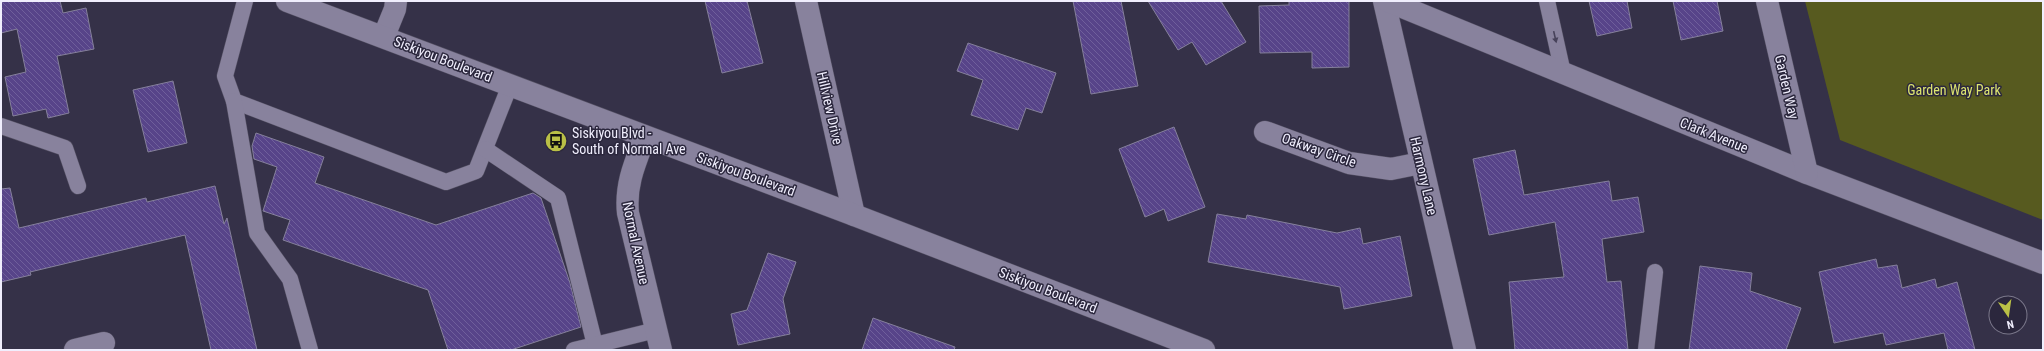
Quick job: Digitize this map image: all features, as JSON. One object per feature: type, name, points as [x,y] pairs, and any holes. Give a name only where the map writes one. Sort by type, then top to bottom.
[{"type":"street","name":"Siskiyou Boulevard","points":[[287,1],[384,36],[1204,350]]},
{"type":"street","points":[[384,36],[395,9],[396,1]]},
{"type":"street","name":"Hillview Drive","points":[[806,1],[854,215]]},
{"type":"street","name":"Harmony Lane","points":[[1384,1],[1465,350]]},
{"type":"street","name":"Clark Avenue","points":[[1388,1],[1807,173],[2043,263]]},
{"type":"street","name":"Garden Way","points":[[1767,1],[1807,173]]},
{"type":"street","name":"Oakway Circle","points":[[1265,132],[1349,163],[1391,168],[1421,163]]},
{"type":"street","name":"Normal Avenue","points":[[646,137],[630,175],[626,198],[628,213],[658,340]]},
{"type":"street","points":[[75,350],[104,343]]},
{"type":"lane","points":[[245,1],[225,76],[234,101],[257,233],[290,279],[310,350]]},
{"type":"lane","points":[[1547,1],[1563,73]]},
{"type":"lane","points":[[234,101],[446,182],[476,172],[510,85]]},
{"type":"lane","points":[[1,126],[65,148],[78,186]]},
{"type":"lane","points":[[485,149],[558,198],[595,345]]},
{"type":"lane","points":[[1646,350],[1655,272]]},
{"type":"lane","points":[[574,350],[595,345],[658,340]]},
{"type":"green space","name":"Garden Way Park","points":[[1805,1],[2043,1],[2043,220],[1840,140]]},
{"type":"building","points":[[1,1],[60,1],[63,13],[86,8],[94,49],[57,56],[69,113],[48,118],[46,109],[13,116],[5,77],[26,72],[17,29],[1,33]]},
{"type":"building","points":[[705,1],[747,1],[763,63],[722,73]]},
{"type":"building","points":[[1073,1],[1121,1],[1138,86],[1091,94]]},
{"type":"building","points":[[1148,1],[1221,1],[1246,42],[1206,65],[1192,42],[1178,50]]},
{"type":"building","points":[[1289,1],[1349,1],[1349,67],[1312,68],[1312,52],[1260,53],[1259,6],[1289,5]]},
{"type":"building","points":[[1589,1],[1627,1],[1632,28],[1597,36]]},
{"type":"building","points":[[1673,1],[1717,1],[1723,31],[1681,40]]},
{"type":"building","points":[[968,43],[1056,73],[1042,113],[1026,108],[1018,130],[971,115],[983,80],[957,71]]},
{"type":"building","points":[[173,81],[187,143],[148,152],[133,90]]},
{"type":"building","points":[[1174,127],[1205,207],[1168,221],[1164,209],[1145,217],[1119,149]]},
{"type":"building","points":[[256,133],[324,157],[315,183],[436,225],[533,193],[541,198],[570,283],[581,327],[511,350],[448,350],[428,290],[283,240],[290,220],[263,211],[277,167],[254,159],[252,146]]},
{"type":"building","points":[[1515,150],[1524,195],[1609,181],[1612,201],[1638,197],[1644,232],[1602,239],[1607,282],[1621,281],[1628,350],[1515,350],[1509,282],[1564,277],[1555,222],[1489,235],[1473,159]]},
{"type":"building","points":[[215,186],[224,224],[227,218],[257,350],[211,350],[185,235],[30,272],[31,275],[1,282],[1,189],[10,188],[19,228],[146,198],[147,202]]},
{"type":"building","points":[[1217,214],[1246,219],[1247,215],[1337,233],[1360,228],[1363,244],[1400,236],[1412,296],[1344,309],[1340,287],[1208,262]]},
{"type":"building","points":[[768,253],[796,262],[783,299],[790,334],[738,345],[731,314],[747,310]]},
{"type":"building","points":[[1876,259],[1878,268],[1897,265],[1902,288],[1935,279],[1937,288],[1957,282],[1975,350],[1948,350],[1944,333],[1886,345],[1883,333],[1834,343],[1819,272]]},
{"type":"building","points":[[1700,266],[1752,273],[1750,291],[1801,308],[1786,350],[1689,350]]},
{"type":"building","points":[[873,318],[955,347],[954,350],[862,350]]},
{"type":"place","name":"Siskiyou Blvd - South of Normal Ave","points":[[556,141]]}]
